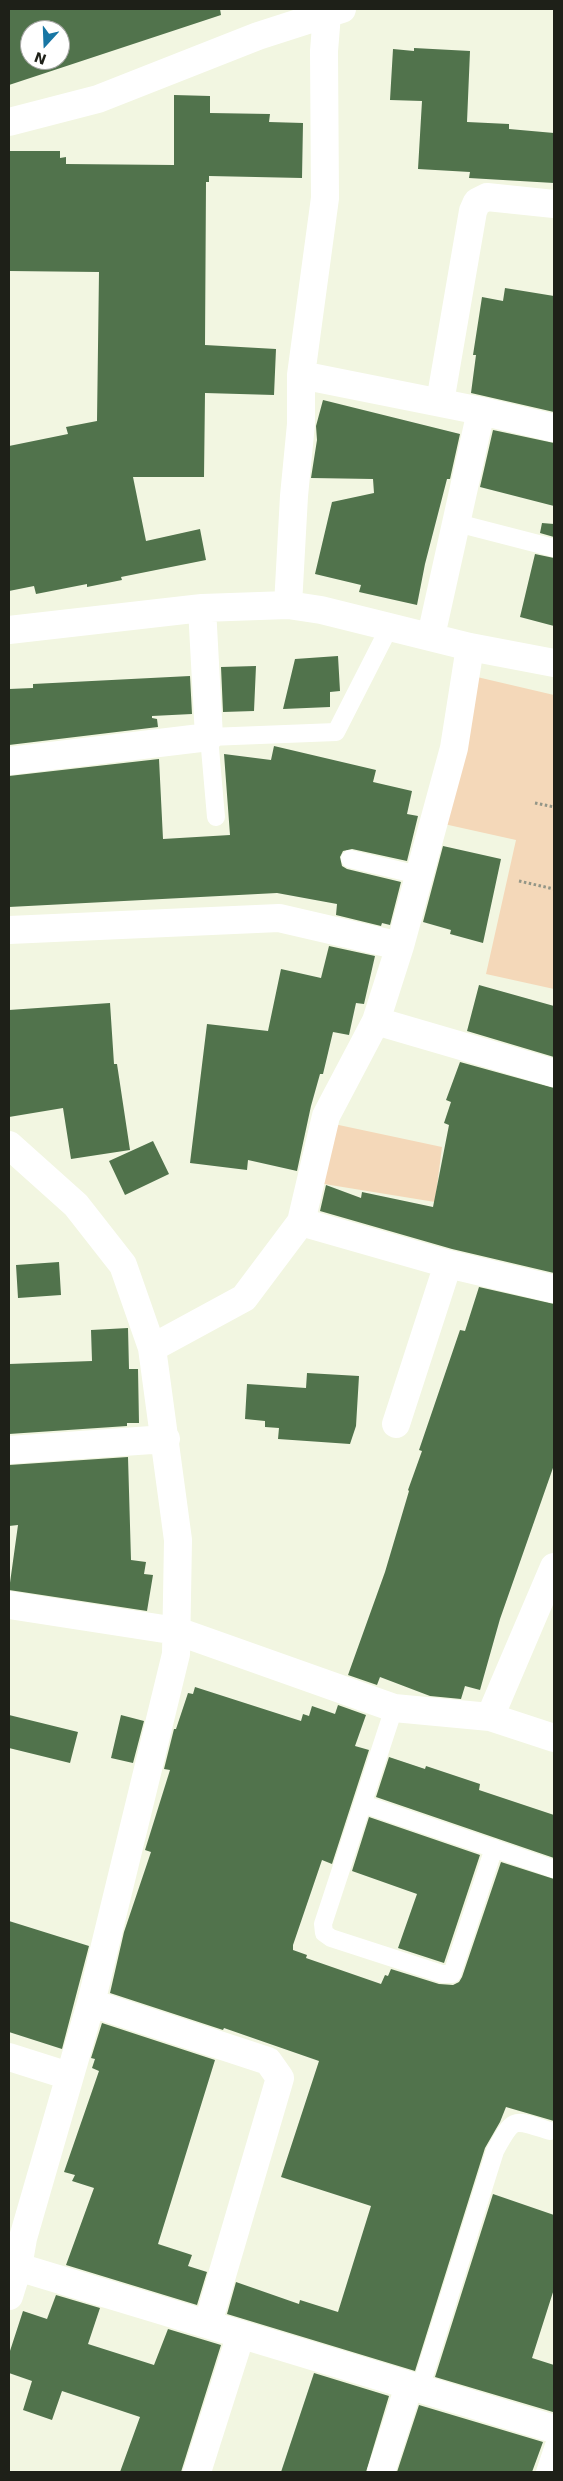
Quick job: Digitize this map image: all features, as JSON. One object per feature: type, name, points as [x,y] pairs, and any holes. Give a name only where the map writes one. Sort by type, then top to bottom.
[{"type":"street","points":[[9,122],[98,99],[258,36],[335,11]]},
{"type":"street","points":[[288,605],[294,496],[301,424],[301,375],[325,198],[324,51],[335,11]]},
{"type":"street","points":[[440,402],[473,211],[477,202],[487,197],[554,204]]},
{"type":"street","points":[[301,375],[440,402],[554,428]]},
{"type":"street","points":[[431,636],[481,411]]},
{"type":"street","points":[[9,630],[202,608],[288,605],[390,626],[470,647],[554,663]]},
{"type":"street","points":[[9,761],[209,737],[202,608]]},
{"type":"street","points":[[152,1348],[244,1298],[301,1222],[326,1116],[376,1021],[400,946],[454,748],[470,647]]},
{"type":"street","points":[[9,930],[279,918],[400,946]]},
{"type":"street","points":[[376,1021],[554,1073]]},
{"type":"street","points":[[9,1145],[76,1205],[123,1265],[152,1348],[166,1439],[178,1540],[176,1654],[91,2003],[69,2076],[16,2235],[18,2266],[9,2296]]},
{"type":"street","points":[[301,1222],[448,1264],[554,1289]]},
{"type":"street","points":[[396,1424],[448,1264]]},
{"type":"street","points":[[9,1450],[166,1439]]},
{"type":"street","points":[[490,1717],[554,1567]]},
{"type":"street","points":[[9,1605],[177,1631],[394,1708],[490,1717],[554,1738]]},
{"type":"street","points":[[91,2003],[268,2061],[280,2078],[208,2323]]},
{"type":"street","points":[[9,2057],[69,2076]]},
{"type":"street","points":[[18,2266],[554,2429]]},
{"type":"street","points":[[197,2472],[241,2334]]},
{"type":"street","points":[[381,2472],[414,2387]]},
{"type":"lane","points":[[457,523],[554,548]]},
{"type":"lane","points":[[216,817],[209,737],[336,732],[390,626]]},
{"type":"lane","points":[[350,859],[419,875]]},
{"type":"lane","points":[[394,1708],[323,1924],[324,1933],[331,1938],[442,1974],[452,1974],[494,1848]]},
{"type":"lane","points":[[363,1804],[554,1869]]},
{"type":"lane","points":[[414,2387],[495,2151],[507,2128],[513,2123],[520,2122],[550,2131]]},
{"type":"lane","points":[[545,2472],[554,2445]]},
{"type":"path","points":[[535,803],[554,807]]},
{"type":"path","points":[[519,881],[554,889]]},
{"type":"shaded area","points":[[477,677],[554,695],[554,989],[486,974],[516,840],[444,824]]},
{"type":"shaded area","points":[[334,1124],[442,1147],[435,1202],[318,1183]]},
{"type":"building","points":[[9,9],[220,9],[221,15],[70,65],[70,20],[20,20],[20,70],[54,70],[9,85]]},
{"type":"building","points":[[414,48],[470,51],[467,122],[509,124],[509,129],[554,133],[554,183],[469,178],[470,172],[418,169],[422,101],[390,100],[393,49],[414,51]]},
{"type":"building","points":[[174,95],[210,96],[210,113],[270,114],[269,122],[303,123],[302,178],[209,176],[209,182],[206,182],[205,345],[276,349],[274,395],[205,393],[204,477],[133,477],[146,541],[200,529],[206,560],[121,577],[122,580],[87,587],[87,584],[36,594],[34,586],[9,591],[9,446],[68,434],[66,427],[97,421],[99,272],[9,271],[9,151],[60,151],[60,158],[66,157],[66,164],[174,165]]},
{"type":"building","points":[[505,288],[554,296],[554,412],[471,393],[476,355],[473,355],[482,297],[503,301]]},
{"type":"building","points":[[323,400],[460,434],[450,479],[447,479],[425,564],[417,605],[359,592],[361,585],[315,574],[332,502],[374,493],[373,479],[311,478],[317,440],[316,426]]},
{"type":"building","points":[[493,430],[554,443],[554,506],[480,487]]},
{"type":"building","points":[[542,523],[554,524],[554,537],[540,533]]},
{"type":"building","points":[[535,554],[554,558],[554,626],[520,617]]},
{"type":"building","points":[[338,656],[340,691],[330,692],[330,707],[283,709],[295,659]]},
{"type":"building","points":[[256,666],[254,711],[223,712],[221,667]]},
{"type":"building","points":[[190,676],[192,714],[152,716],[152,718],[157,719],[158,727],[9,745],[9,689],[33,688],[33,684]]},
{"type":"building","points":[[274,746],[376,770],[373,782],[412,791],[407,814],[418,816],[407,861],[352,849],[343,851],[340,857],[342,866],[347,869],[401,882],[390,925],[382,923],[381,926],[336,915],[337,904],[277,893],[9,907],[9,776],[159,759],[163,839],[230,835],[224,754],[271,760]]},
{"type":"building","points":[[443,846],[501,859],[483,943],[450,934],[451,930],[423,922]]},
{"type":"building","points":[[329,946],[375,956],[364,1004],[356,1003],[349,1035],[333,1032],[323,1074],[320,1074],[311,1106],[297,1171],[248,1160],[247,1170],[190,1163],[207,1024],[268,1031],[281,969],[321,978]]},
{"type":"building","points":[[479,985],[554,1006],[554,1057],[467,1031]]},
{"type":"building","points":[[110,1003],[114,1064],[117,1064],[130,1150],[71,1159],[63,1108],[9,1117],[9,1010]]},
{"type":"building","points":[[460,1062],[554,1088],[554,1273],[452,1249],[320,1211],[326,1185],[361,1198],[362,1192],[433,1207],[449,1125],[444,1123],[451,1102],[446,1100]]},
{"type":"building","points":[[153,1141],[169,1174],[125,1195],[109,1161]]},
{"type":"building","points":[[59,1262],[61,1295],[18,1298],[16,1265]]},
{"type":"building","points":[[479,1287],[554,1304],[554,1465],[500,1619],[480,1690],[465,1686],[461,1699],[430,1696],[380,1677],[377,1685],[348,1675],[385,1572],[408,1490],[422,1451],[419,1450],[460,1330],[465,1331]]},
{"type":"building","points":[[128,1328],[129,1369],[138,1369],[139,1423],[127,1423],[127,1426],[9,1434],[9,1364],[92,1361],[91,1330]]},
{"type":"building","points":[[307,1373],[359,1376],[356,1426],[350,1444],[278,1439],[279,1428],[265,1427],[265,1421],[245,1419],[247,1384],[306,1388]]},
{"type":"building","points":[[128,1457],[131,1560],[146,1562],[144,1574],[153,1575],[147,1611],[9,1590],[18,1525],[9,1526],[9,1465]]},
{"type":"building","points":[[195,1687],[301,1721],[303,1714],[309,1716],[312,1706],[335,1714],[338,1705],[366,1715],[355,1746],[369,1750],[332,1864],[322,1860],[293,1945],[293,1950],[307,1955],[306,1958],[381,1984],[385,1975],[388,1976],[391,1969],[439,1984],[453,1985],[459,1982],[462,1977],[501,1862],[554,1879],[554,2121],[506,2107],[485,2148],[415,2371],[227,2314],[236,2282],[299,2304],[300,2300],[338,2312],[371,2206],[281,2177],[319,2061],[224,2028],[223,2030],[110,1993],[124,1932],[151,1852],[145,1850],[170,1770],[164,1769],[174,1729],[176,1729],[188,1693],[193,1694]]},
{"type":"building","points":[[9,1715],[78,1732],[70,1763],[9,1748]]},
{"type":"building","points":[[121,1715],[144,1721],[133,1763],[111,1758]]},
{"type":"building","points":[[389,1757],[425,1769],[426,1766],[480,1784],[479,1790],[554,1815],[554,1858],[376,1797]]},
{"type":"building","points":[[369,1817],[480,1855],[444,1963],[398,1948],[417,1894],[352,1871]]},
{"type":"building","points":[[9,1921],[89,1946],[62,2049],[9,2032]]},
{"type":"building","points":[[102,2023],[215,2060],[158,2244],[192,2255],[188,2266],[207,2272],[197,2305],[66,2265],[94,2188],[72,2181],[75,2175],[64,2172],[99,2071],[92,2068],[95,2059],[91,2058]]},
{"type":"building","points":[[493,2194],[554,2215],[554,2289],[532,2358],[554,2365],[553,2412],[435,2377]]},
{"type":"building","points":[[56,2295],[100,2308],[88,2344],[154,2365],[168,2329],[221,2345],[181,2472],[120,2472],[140,2417],[62,2391],[52,2420],[23,2410],[32,2381],[9,2373],[9,2354],[23,2311],[47,2319]]},
{"type":"building","points":[[314,2373],[389,2396],[366,2472],[281,2472]]},
{"type":"building","points":[[419,2405],[543,2442],[532,2472],[397,2472]]}]
